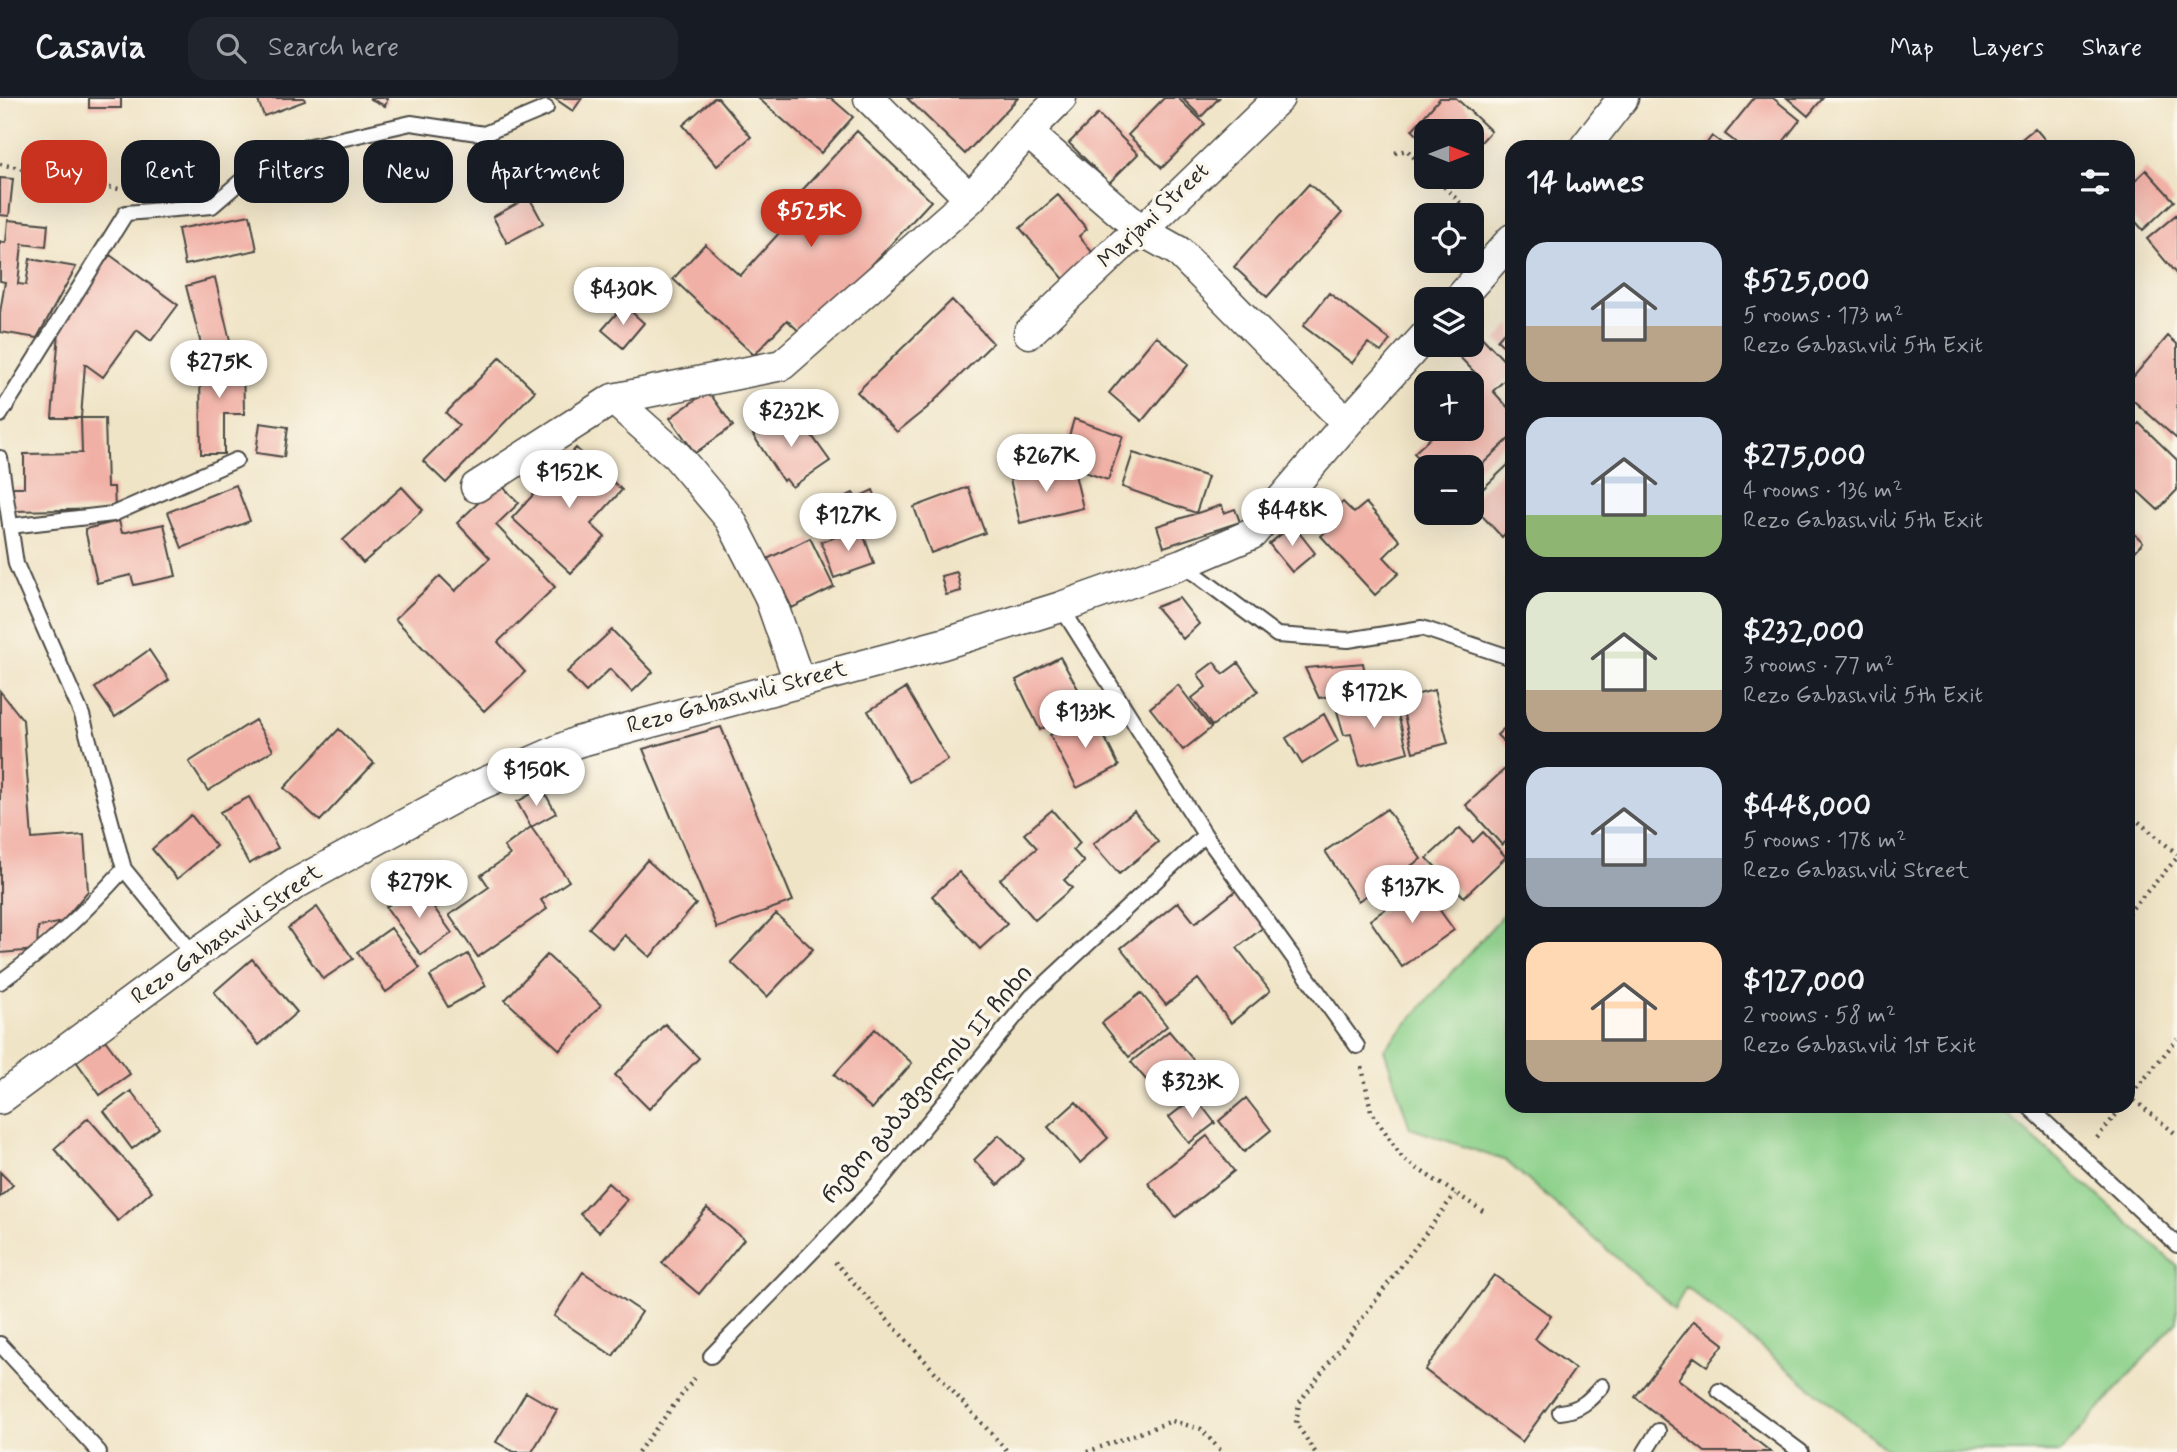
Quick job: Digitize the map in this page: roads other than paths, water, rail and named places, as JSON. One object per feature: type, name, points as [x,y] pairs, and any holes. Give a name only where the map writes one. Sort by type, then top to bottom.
[{"type":"street","points":[[869,98],[970,199]]},
{"type":"street","points":[[476,486],[613,399],[782,365],[970,199],[1027,132],[1061,98]]},
{"type":"street","name":"Marjani Street","points":[[1029,333],[1124,243],[1142,231],[1279,98]]},
{"type":"street","points":[[1590,140],[1623,98]]},
{"type":"street","points":[[1027,132],[1142,231],[1178,251],[1347,423]]},
{"type":"street","points":[[1471,287],[1505,253]]},
{"type":"street","name":"Rezo Gabashvili Street","points":[[0,1099],[194,955],[295,884],[467,790],[577,742],[943,644],[1182,565],[1252,534],[1414,348]]},
{"type":"street","points":[[613,399],[677,456],[730,519],[769,595],[799,681]]},
{"type":"lane","points":[[0,415],[126,213],[212,206],[271,155],[411,123],[484,134],[546,107]]},
{"type":"lane","points":[[0,458],[16,564],[82,715],[124,869],[194,955]]},
{"type":"lane","points":[[10,526],[113,514],[236,460]]},
{"type":"lane","points":[[1182,565],[1277,635],[1348,640],[1422,628],[1505,656]]},
{"type":"lane","points":[[1061,607],[1205,835],[1357,1046]]},
{"type":"lane","name":"რეზო გაბაშვილის II ჩიხი","points":[[711,1356],[875,1187],[1032,996],[1205,835]]},
{"type":"lane","points":[[0,982],[39,954],[124,869]]},
{"type":"lane","points":[[2035,1113],[2177,1245]]},
{"type":"lane","points":[[0,1345],[99,1452]]},
{"type":"lane","points":[[1560,1412],[1579,1408],[1602,1386]]},
{"type":"lane","points":[[1719,1391],[1801,1452]]},
{"type":"lane","points":[[1645,1452],[1658,1431]]}]
